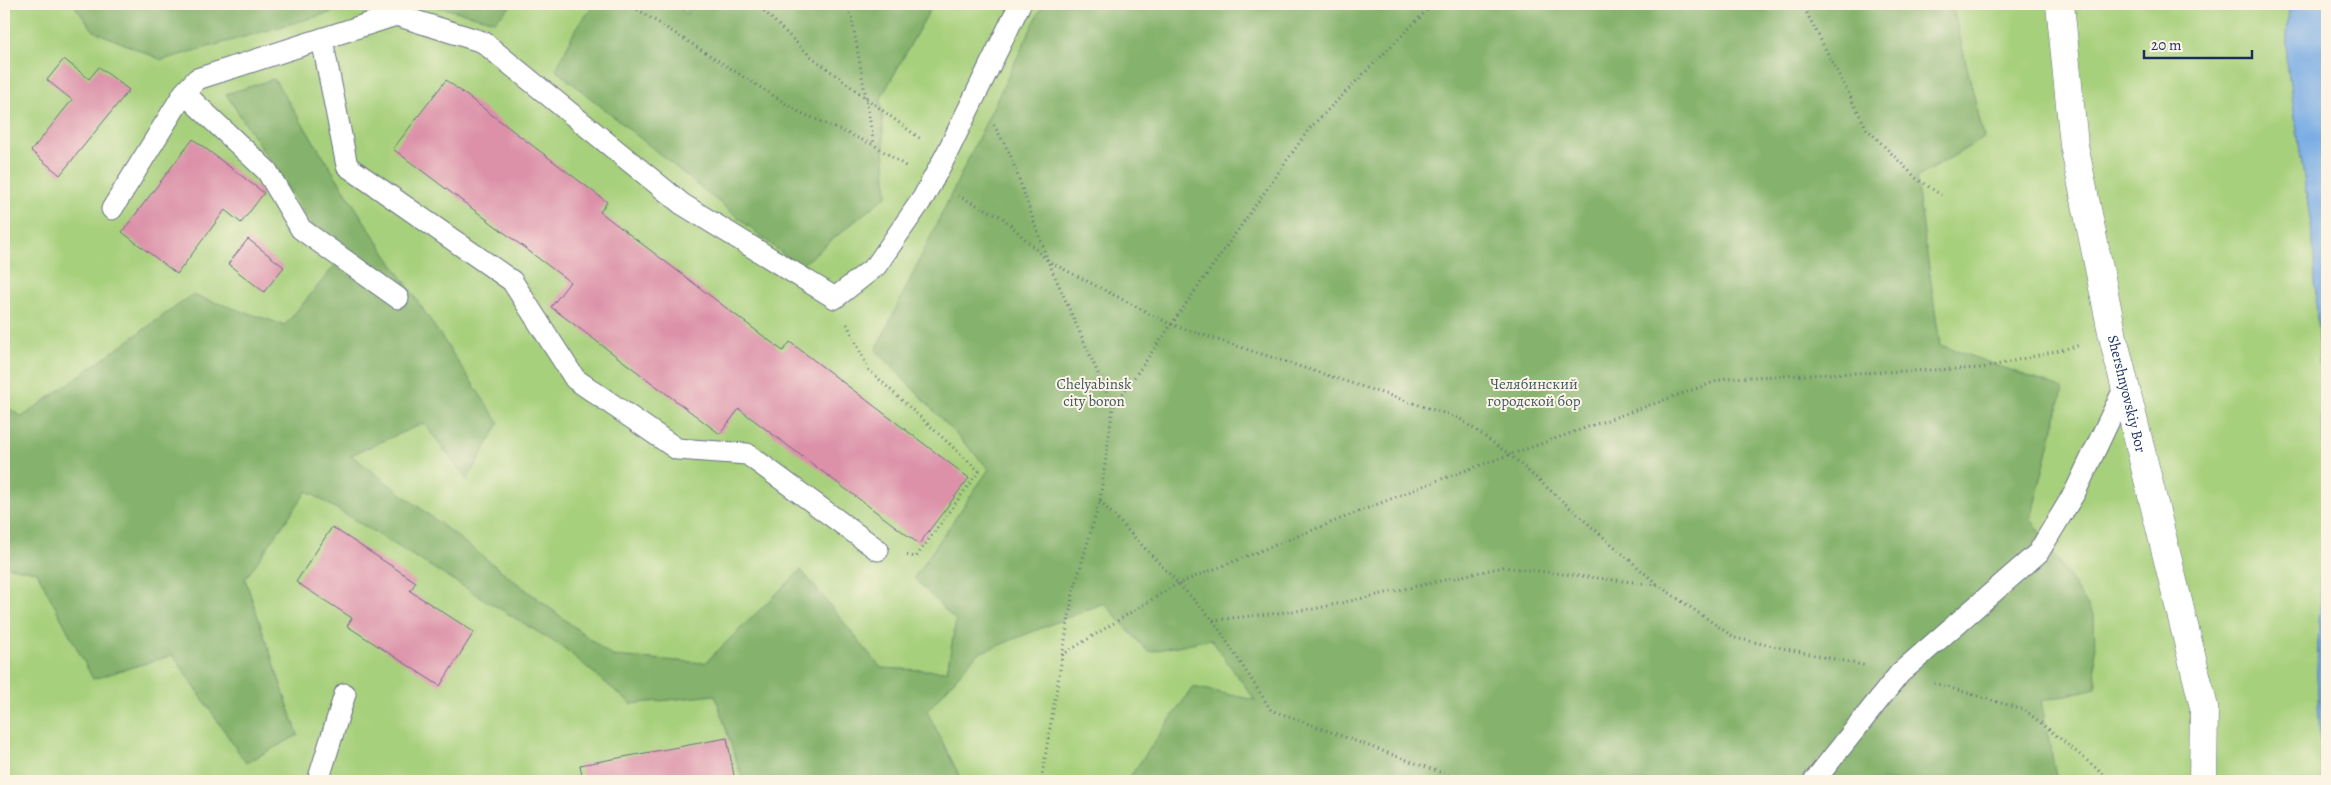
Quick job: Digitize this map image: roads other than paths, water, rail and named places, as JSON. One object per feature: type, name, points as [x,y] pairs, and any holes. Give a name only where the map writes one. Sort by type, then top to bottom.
[{"type":"street","name":"Shershnyovskiy Bor","points":[[2060,4],[2074,145],[2113,337],[2124,389],[2204,707],[2204,781]]},
{"type":"lane","points":[[112,208],[184,93],[197,79],[396,16],[483,42],[682,204],[835,298],[876,266],[934,179],[1020,4]]},
{"type":"lane","points":[[322,39],[347,166],[512,281],[576,379],[678,449],[747,454],[878,550]]},
{"type":"lane","points":[[184,93],[267,171],[301,229],[398,298]]},
{"type":"lane","points":[[1814,781],[1900,674],[2038,553],[2075,492],[2124,389]]},
{"type":"lane","points":[[318,781],[346,694]]},
{"type":"water","points":[[2289,4],[2327,4],[2327,781],[2322,781],[2317,673],[2325,476],[2313,239],[2286,56]]},
{"type":"park label","name":"Chelyabinsk city boron","points":[[1094,392]]},
{"type":"park label","name":"Челябинский городской бор","points":[[1534,392]]}]
